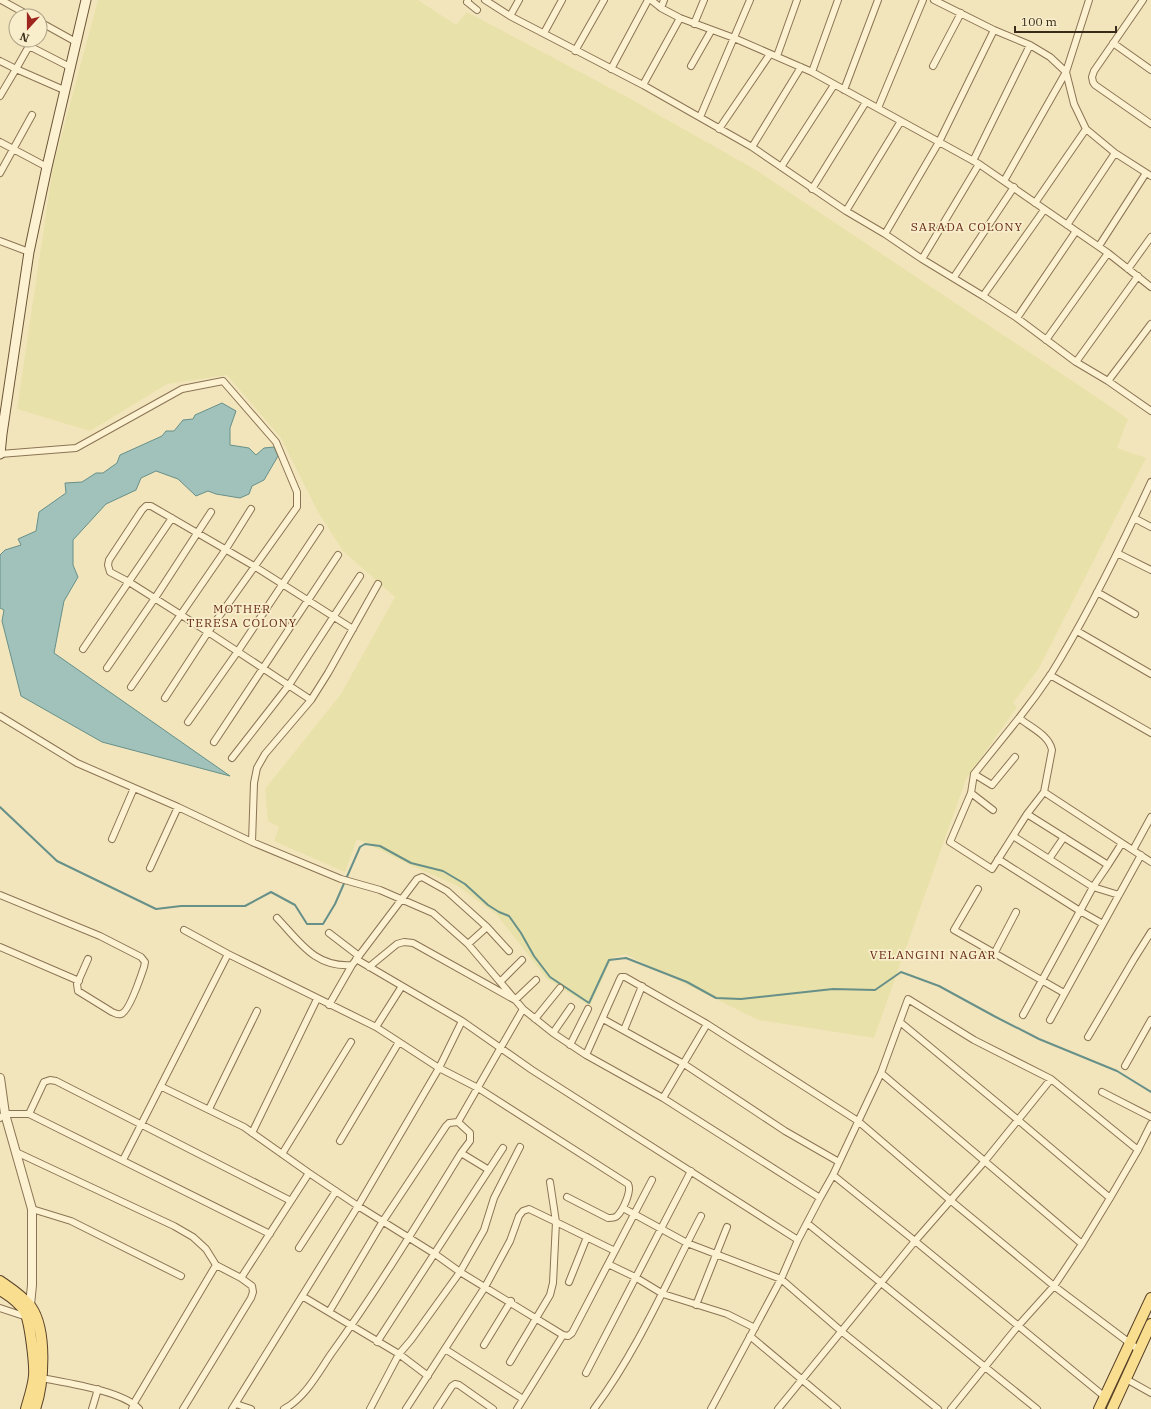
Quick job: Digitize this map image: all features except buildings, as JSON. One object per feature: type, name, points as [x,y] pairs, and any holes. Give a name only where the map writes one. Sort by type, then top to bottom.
[{"type":"main road","points":[[0,454],[1,434],[29,252],[64,90],[86,0]]},
{"type":"main road","points":[[0,1281],[15,1291],[27,1312],[34,1374],[26,1409]]},
{"type":"main road","points":[[0,1290],[27,1312],[37,1317],[42,1378],[35,1409]]},
{"type":"main road","points":[[1100,1409],[1151,1298]]},
{"type":"main road","points":[[1112,1409],[1151,1324]]},
{"type":"street","points":[[1,0],[16,8]]},
{"type":"street","points":[[485,0],[510,16],[643,85],[752,147],[846,211],[984,296],[1017,318],[1076,362],[1108,381],[1150,410]]},
{"type":"street","points":[[510,16],[519,0]]},
{"type":"street","points":[[544,33],[562,0]]},
{"type":"street","points":[[575,50],[604,0]]},
{"type":"street","points":[[611,69],[648,0]]},
{"type":"street","points":[[651,0],[661,8],[680,18],[711,31],[734,38],[812,72],[979,164],[1108,253],[1151,287]]},
{"type":"street","points":[[661,8],[664,0]]},
{"type":"street","points":[[694,24],[704,0]]},
{"type":"street","points":[[700,117],[750,0]]},
{"type":"street","points":[[777,56],[798,0]]},
{"type":"street","points":[[812,72],[838,0]]},
{"type":"street","points":[[844,90],[878,0]]},
{"type":"street","points":[[878,108],[923,0]]},
{"type":"street","points":[[934,0],[994,30],[1030,45],[1050,56],[1066,72],[1074,104],[1086,129],[1116,153],[1148,174],[1098,246]]},
{"type":"street","points":[[1004,180],[1066,72],[1089,0]]},
{"type":"street","points":[[1143,0],[1094,71],[1092,77],[1093,82],[1101,90],[1151,124]]},
{"type":"street","points":[[466,1],[477,10]]},
{"type":"street","points":[[933,66],[961,13]]},
{"type":"street","points":[[643,85],[680,18]]},
{"type":"street","points":[[48,26],[76,42]]},
{"type":"street","points":[[885,234],[939,142],[994,30]]},
{"type":"street","points":[[691,66],[711,31]]},
{"type":"street","points":[[1113,43],[1151,70]]},
{"type":"street","points":[[973,161],[1030,45]]},
{"type":"street","points":[[0,96],[29,46],[70,68]]},
{"type":"street","points":[[719,129],[770,54]]},
{"type":"street","points":[[0,61],[64,90]]},
{"type":"street","points":[[752,147],[801,67]]},
{"type":"street","points":[[781,167],[834,85]]},
{"type":"street","points":[[812,189],[866,102]]},
{"type":"street","points":[[0,173],[32,116]]},
{"type":"street","points":[[846,211],[901,121]]},
{"type":"street","points":[[1035,203],[1086,129]]},
{"type":"street","points":[[0,142],[47,166]]},
{"type":"street","points":[[1067,226],[1116,153]]},
{"type":"street","points":[[922,259],[979,164]]},
{"type":"street","points":[[954,277],[1014,187]]},
{"type":"street","points":[[984,296],[1044,210]]},
{"type":"street","points":[[1017,318],[1076,231]]},
{"type":"street","points":[[1128,269],[1151,237]]},
{"type":"street","points":[[0,241],[29,252]]},
{"type":"street","points":[[1046,340],[1108,253]]},
{"type":"street","points":[[1076,362],[1138,276]]},
{"type":"street","points":[[1108,381],[1151,324]]},
{"type":"street","points":[[0,454],[76,448],[182,389],[223,381],[276,442],[297,492],[297,507],[208,632],[165,698]]},
{"type":"street","points":[[1019,718],[1048,739],[1052,750],[1044,792],[1027,814],[992,869],[950,842],[970,793],[974,774],[1019,718],[1050,675],[1077,631],[1150,485]]},
{"type":"street","points":[[311,700],[155,598],[110,572],[108,565],[109,560],[142,510],[146,506],[151,506],[254,566],[353,629]]},
{"type":"street","points":[[131,687],[226,549],[251,509]]},
{"type":"street","points":[[107,668],[211,512]]},
{"type":"street","points":[[83,649],[172,518]]},
{"type":"street","points":[[1134,518],[1151,527]]},
{"type":"street","points":[[188,722],[238,651],[320,528]]},
{"type":"street","points":[[1117,553],[1151,570]]},
{"type":"street","points":[[214,742],[338,555]]},
{"type":"street","points":[[232,758],[289,685],[360,576]]},
{"type":"street","points":[[252,842],[254,783],[257,768],[265,754],[311,700],[328,673],[378,584]]},
{"type":"street","points":[[1097,592],[1135,614]]},
{"type":"street","points":[[1077,631],[1151,674]]},
{"type":"street","points":[[1050,675],[1151,733]]},
{"type":"street","points":[[0,716],[77,763],[178,807],[252,842],[341,879],[380,890],[433,913],[468,944],[523,1009],[553,1033],[586,1055],[663,1098],[820,1198]]},
{"type":"street","points":[[974,774],[992,785],[1015,757]]},
{"type":"street","points":[[112,838],[134,788]]},
{"type":"street","points":[[1044,792],[1151,862]]},
{"type":"street","points":[[970,793],[993,810]]},
{"type":"street","points":[[150,868],[178,807]]},
{"type":"street","points":[[1027,814],[1108,865]]},
{"type":"street","points":[[1133,850],[1151,817]]},
{"type":"street","points":[[1013,836],[1093,887],[1101,891],[1119,895]]},
{"type":"street","points":[[1049,859],[1064,837]]},
{"type":"street","points":[[1023,1015],[1093,887],[1122,843]]},
{"type":"street","points":[[1050,1020],[1141,855]]},
{"type":"street","points":[[998,859],[1080,912],[1102,924]]},
{"type":"street","points":[[329,1005],[352,965],[417,878],[422,877],[447,891],[487,927],[509,951]]},
{"type":"street","points":[[978,888],[954,930],[1064,993]]},
{"type":"street","points":[[0,895],[100,936],[141,957],[145,962],[144,967],[129,1004],[122,1014],[117,1015],[80,993],[77,988],[88,959]]},
{"type":"street","points":[[994,954],[1016,912]]},
{"type":"street","points":[[277,918],[318,958],[332,965],[352,965]]},
{"type":"street","points":[[468,944],[487,927]]},
{"type":"street","points":[[184,930],[317,999],[376,1026],[439,1068],[478,1088],[628,1184],[630,1188],[618,1216],[614,1218],[608,1218],[568,1197]]},
{"type":"street","points":[[1088,1037],[1151,932]]},
{"type":"street","points":[[329,933],[369,967],[462,1021],[532,1070],[798,1240]]},
{"type":"street","points":[[369,967],[397,944],[404,942],[413,943],[515,1000]]},
{"type":"street","points":[[0,947],[79,981]]},
{"type":"street","points":[[123,1160],[162,1087],[228,954]]},
{"type":"street","points":[[500,982],[522,960]]},
{"type":"street","points":[[586,1055],[622,977],[625,977],[642,986],[707,1024],[858,1121],[1054,1286],[1139,1350]]},
{"type":"street","points":[[515,1000],[536,980]]},
{"type":"street","points":[[376,1026],[402,986]]},
{"type":"street","points":[[624,1030],[642,986]]},
{"type":"street","points":[[535,1019],[560,988]]},
{"type":"street","points":[[252,1132],[317,999]]},
{"type":"street","points":[[711,1409],[755,1328],[798,1240],[833,1175],[880,1073],[908,999],[974,1040],[1051,1079],[1138,1150]]},
{"type":"street","points":[[553,1033],[571,1007]]},
{"type":"street","points":[[458,1122],[523,1009]]},
{"type":"street","points":[[570,1045],[588,1009]]},
{"type":"street","points":[[209,1110],[257,1011]]},
{"type":"street","points":[[603,1019],[684,1064],[785,1131],[839,1162]]},
{"type":"street","points":[[1125,1066],[1151,1020]]},
{"type":"street","points":[[251,1409],[234,1406],[358,1206],[439,1068],[462,1021]]},
{"type":"street","points":[[900,1022],[1110,1198]]},
{"type":"street","points":[[663,1098],[707,1024]]},
{"type":"street","points":[[282,1154],[351,1042]]},
{"type":"street","points":[[340,1141],[399,1042]]},
{"type":"street","points":[[880,1073],[1082,1244]]},
{"type":"street","points":[[0,1078],[3,1116],[16,1152],[32,1209],[32,1285],[27,1312],[0,1308]]},
{"type":"street","points":[[778,1409],[915,1241],[984,1162],[1051,1079]]},
{"type":"street","points":[[28,1114],[44,1082],[50,1080],[56,1081],[291,1201]]},
{"type":"street","points":[[162,1087],[244,1127],[309,1174],[435,1254],[460,1272],[511,1301],[563,1335],[568,1336],[572,1333],[652,1180]]},
{"type":"street","points":[[1102,1092],[1151,1117]]},
{"type":"street","points":[[3,1116],[28,1114],[270,1234]]},
{"type":"street","points":[[284,1409],[292,1405],[307,1389],[352,1325],[470,1141],[470,1133],[458,1122],[448,1123],[383,1221],[330,1312]]},
{"type":"street","points":[[951,1409],[1018,1326],[1054,1286],[1110,1198],[1138,1150],[1151,1124]]},
{"type":"street","points":[[370,1409],[399,1354],[411,1340],[460,1272],[484,1230],[494,1198],[520,1147]]},
{"type":"street","points":[[377,1342],[503,1148]]},
{"type":"street","points":[[16,1152],[174,1226],[193,1237],[206,1249],[216,1265],[241,1278],[252,1286],[253,1292],[251,1298],[183,1409]]},
{"type":"street","points":[[461,1153],[489,1170]]},
{"type":"street","points":[[586,1373],[690,1171]]},
{"type":"street","points":[[241,1278],[309,1174]]},
{"type":"street","points":[[833,1175],[1105,1397]]},
{"type":"street","points":[[510,1362],[553,1289],[556,1222],[550,1182]]},
{"type":"street","points":[[299,1248],[336,1191]]},
{"type":"street","points":[[622,1208],[687,1243],[780,1279],[841,1331],[938,1409]]},
{"type":"street","points":[[32,1209],[71,1221],[181,1276]]},
{"type":"street","points":[[406,1409],[485,1287],[510,1241],[523,1211],[526,1209],[532,1209],[615,1251]]},
{"type":"street","points":[[594,1409],[609,1389],[663,1294],[701,1216]]},
{"type":"street","points":[[807,1223],[882,1282],[1037,1409]]},
{"type":"street","points":[[696,1305],[726,1227]]},
{"type":"street","points":[[569,1282],[586,1237]]},
{"type":"street","points":[[608,1264],[663,1294],[727,1314],[755,1328]]},
{"type":"street","points":[[133,1406],[216,1265]]},
{"type":"street","points":[[302,1296],[399,1354],[428,1376]]},
{"type":"street","points":[[484,1345],[511,1301]]},
{"type":"street","points":[[520,1408],[523,1399],[563,1335]]},
{"type":"street","points":[[750,1336],[835,1408]]},
{"type":"street","points":[[445,1348],[523,1399]]},
{"type":"street","points":[[42,1378],[98,1389],[140,1409]]},
{"type":"street","points":[[1126,1380],[1151,1393]]},
{"type":"street","points":[[437,1409],[452,1386],[455,1384],[493,1409]]},
{"type":"street","points":[[92,1409],[98,1389]]},
{"type":"shaded area","points":[[98,0],[418,0],[456,25],[467,12],[627,97],[756,170],[1128,419],[1117,448],[1146,458],[1039,668],[1013,703],[1017,707],[966,779],[874,1038],[758,1020],[625,954],[612,958],[590,1006],[547,979],[497,915],[458,886],[357,839],[345,872],[274,841],[279,827],[268,821],[265,789],[341,694],[395,597],[343,551],[318,512],[281,438],[227,375],[167,384],[90,431],[17,409],[53,167]]},
{"type":"water","points":[[222,403],[236,411],[230,428],[230,445],[249,448],[256,455],[264,448],[274,447],[278,456],[264,480],[252,486],[249,494],[240,498],[216,494],[208,491],[196,496],[178,479],[156,471],[141,478],[136,490],[106,504],[73,540],[73,565],[78,577],[64,601],[54,653],[230,776],[102,742],[21,696],[2,621],[4,610],[0,608],[0,555],[5,550],[21,545],[18,539],[36,531],[39,512],[66,493],[65,483],[82,482],[96,473],[103,473],[117,463],[120,455],[162,436],[166,431],[174,431],[183,420],[193,419],[195,415]]},
{"type":"waterway","points":[[0,807],[57,861],[156,909],[181,906],[245,906],[271,892],[295,905],[307,924],[323,924],[335,904],[360,847],[365,844],[380,846],[411,863],[443,871],[465,884],[488,905],[509,916],[534,956],[550,977],[589,1003],[609,960],[626,958],[687,982],[716,998],[741,999],[833,989],[875,990],[901,972],[939,986],[1039,1039],[1117,1071],[1151,1092]]},
{"type":"district","name":"SARADA COLONY","points":[[967,226]]},
{"type":"district","name":"MOTHER TERESA COLONY","points":[[242,615]]},
{"type":"district","name":"VELANGINI NAGAR","points":[[933,954]]}]
